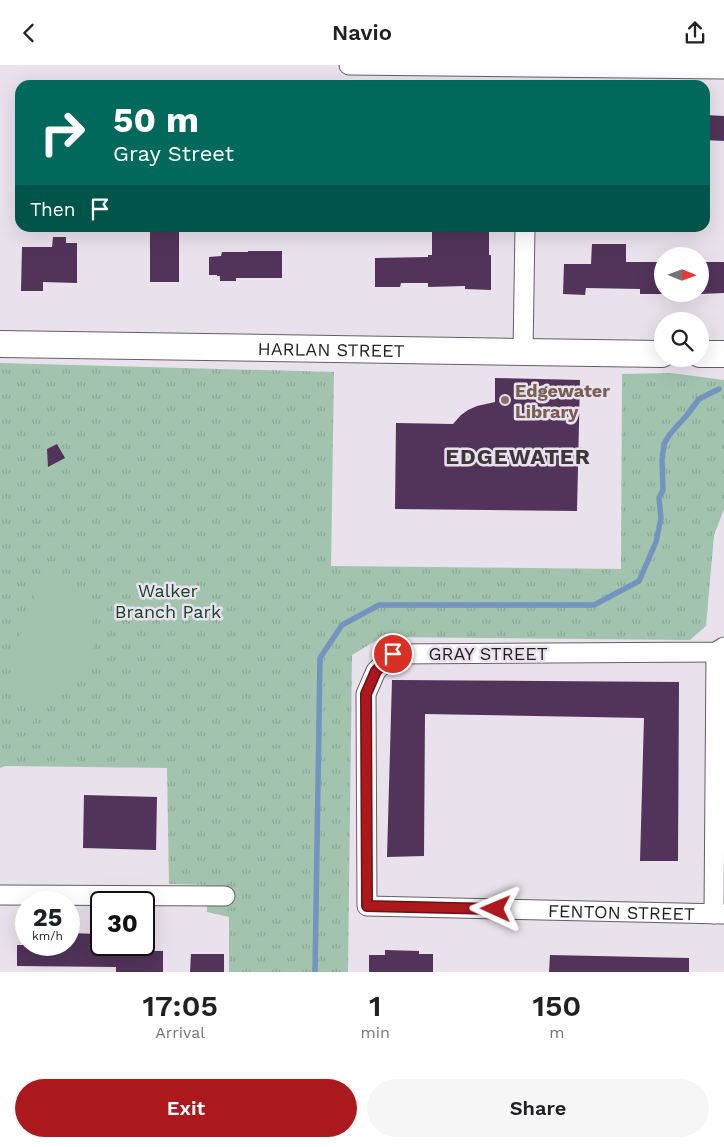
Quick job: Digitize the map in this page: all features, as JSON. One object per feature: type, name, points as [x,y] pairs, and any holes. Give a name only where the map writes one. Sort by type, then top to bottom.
[{"type":"street","points":[[349,65],[527,72],[724,69]]},
{"type":"street","points":[[523,353],[525,232]]},
{"type":"street","name":"HARLAN STREET","points":[[0,344],[654,354]]},
{"type":"street","points":[[709,354],[724,354]]},
{"type":"street","points":[[719,914],[720,649]]},
{"type":"street","name":"GRAY STREET","points":[[367,906],[366,694],[376,671],[393,654],[720,649]]},
{"type":"street","points":[[0,895],[225,896]]},
{"type":"street","name":"FENTON STREET","points":[[367,906],[719,914]]},
{"type":"green space","name":"Walker Branch Park","points":[[0,363],[334,372],[331,566],[621,569],[622,374],[671,373],[724,380],[724,509],[714,535],[706,626],[690,640],[382,637],[352,655],[348,972],[229,972],[229,917],[207,912],[207,885],[169,884],[167,768],[5,766],[0,768]]},
{"type":"green space","points":[[60,580],[73,587],[84,599],[91,615],[97,640],[84,668],[54,703],[37,712],[27,734],[20,731],[30,711],[14,680],[13,663],[24,620],[34,597],[44,582]]},
{"type":"building","points":[[710,115],[724,116],[724,141],[710,140]]},
{"type":"building","points":[[150,232],[179,232],[179,282],[150,282]]},
{"type":"building","points":[[432,232],[489,232],[491,290],[465,289],[465,286],[428,287],[428,283],[401,283],[400,287],[375,287],[375,258],[428,257],[428,255],[432,255]]},
{"type":"building","points":[[53,237],[66,237],[66,243],[77,243],[77,283],[43,282],[43,291],[21,291],[22,247],[52,247]]},
{"type":"building","points":[[592,244],[626,244],[626,262],[654,262],[654,294],[640,294],[640,289],[586,288],[585,295],[563,294],[564,264],[591,264]]},
{"type":"building","points":[[282,251],[282,278],[236,278],[236,281],[220,281],[220,276],[209,275],[209,257],[221,256],[222,252]]},
{"type":"building","points":[[709,262],[724,262],[724,293],[709,294]]},
{"type":"building","points":[[495,378],[580,380],[577,511],[395,509],[396,423],[453,424],[468,410],[495,402]]},
{"type":"building","points":[[57,444],[65,458],[48,467],[47,449]]},
{"type":"building","points":[[392,680],[679,682],[678,861],[640,861],[644,718],[425,714],[424,856],[387,857]]},
{"type":"building","points":[[84,795],[157,797],[156,850],[83,848]]},
{"type":"building","points":[[80,933],[90,934],[90,956],[155,956],[155,951],[163,951],[163,972],[116,972],[116,967],[17,966],[17,956],[80,956]]},
{"type":"building","points":[[385,950],[419,951],[419,954],[433,954],[433,972],[369,972],[369,955],[385,955]]},
{"type":"building","points":[[191,954],[224,954],[224,972],[190,972]]},
{"type":"building","points":[[550,955],[689,958],[689,972],[549,972]]},
{"type":"waterway","points":[[315,972],[320,658],[342,625],[379,605],[594,605],[639,581],[656,542],[661,518],[659,498],[663,490],[662,460],[664,444],[699,399],[719,389]]},
{"type":"place","name":"Edgewater Library","points":[[505,400]]},
{"type":"district","name":"EDGEWATER","points":[[518,456]]},
{"type":"route","points":[[393,654],[376,671],[366,694],[367,906],[496,909]]}]
